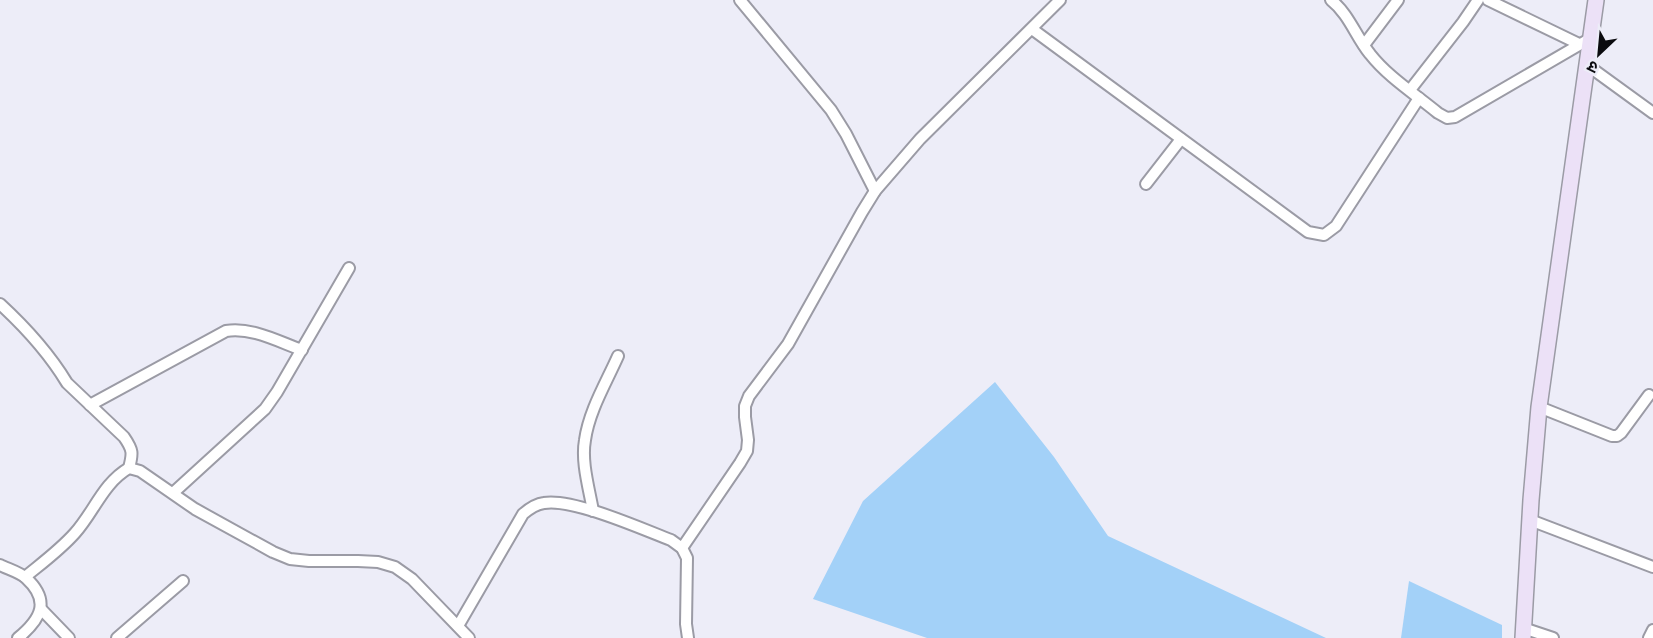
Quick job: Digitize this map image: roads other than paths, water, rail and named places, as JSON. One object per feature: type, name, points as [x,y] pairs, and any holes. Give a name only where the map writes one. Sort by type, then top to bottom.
[{"type":"main road","points":[[1523,633],[1539,407],[1587,65],[1585,41],[1596,0]]},
{"type":"street","points":[[740,0],[831,110],[875,191]]},
{"type":"street","points":[[682,548],[747,451],[745,406],[749,396],[788,344],[875,191],[920,139],[1060,0]]},
{"type":"street","points":[[1331,0],[1344,14],[1380,65],[1447,118],[1455,117],[1585,41]]},
{"type":"street","points":[[1364,45],[1398,0]]},
{"type":"street","points":[[1032,28],[1308,232],[1324,235],[1336,226],[1415,94],[1479,0]]},
{"type":"street","points":[[1488,0],[1585,41]]},
{"type":"street","points":[[1587,65],[1653,113]]},
{"type":"street","points":[[1146,184],[1181,139]]},
{"type":"street","points":[[173,493],[264,409],[277,392],[349,268]]},
{"type":"street","points":[[0,304],[24,328],[67,383],[124,437],[131,447],[132,454],[129,468],[109,484],[76,532],[25,577]]},
{"type":"street","points":[[90,405],[226,331],[248,330],[302,350]]},
{"type":"street","points":[[593,510],[584,461],[584,441],[592,415],[618,356]]},
{"type":"street","points":[[1539,407],[1617,436],[1649,395]]},
{"type":"street","points":[[129,468],[140,471],[195,509],[290,559],[378,562],[395,567],[412,579],[469,638]]},
{"type":"street","points":[[458,626],[524,514],[533,506],[546,502],[593,510],[671,540],[682,548],[687,558],[686,624],[688,638]]},
{"type":"street","points":[[1530,520],[1653,567]]},
{"type":"street","points":[[0,565],[25,577],[37,591],[40,599],[41,609],[35,621],[18,638]]},
{"type":"street","points":[[117,638],[183,581]]},
{"type":"street","points":[[41,609],[69,638]]},
{"type":"street","points":[[1649,638],[1653,630]]},
{"type":"street","points":[[1523,633],[1552,638]]},
{"type":"water","points":[[995,382],[1054,457],[1108,536],[1326,638],[927,638],[813,599],[863,501]]},
{"type":"water","points":[[1409,581],[1502,625],[1502,638],[1401,638]]}]
